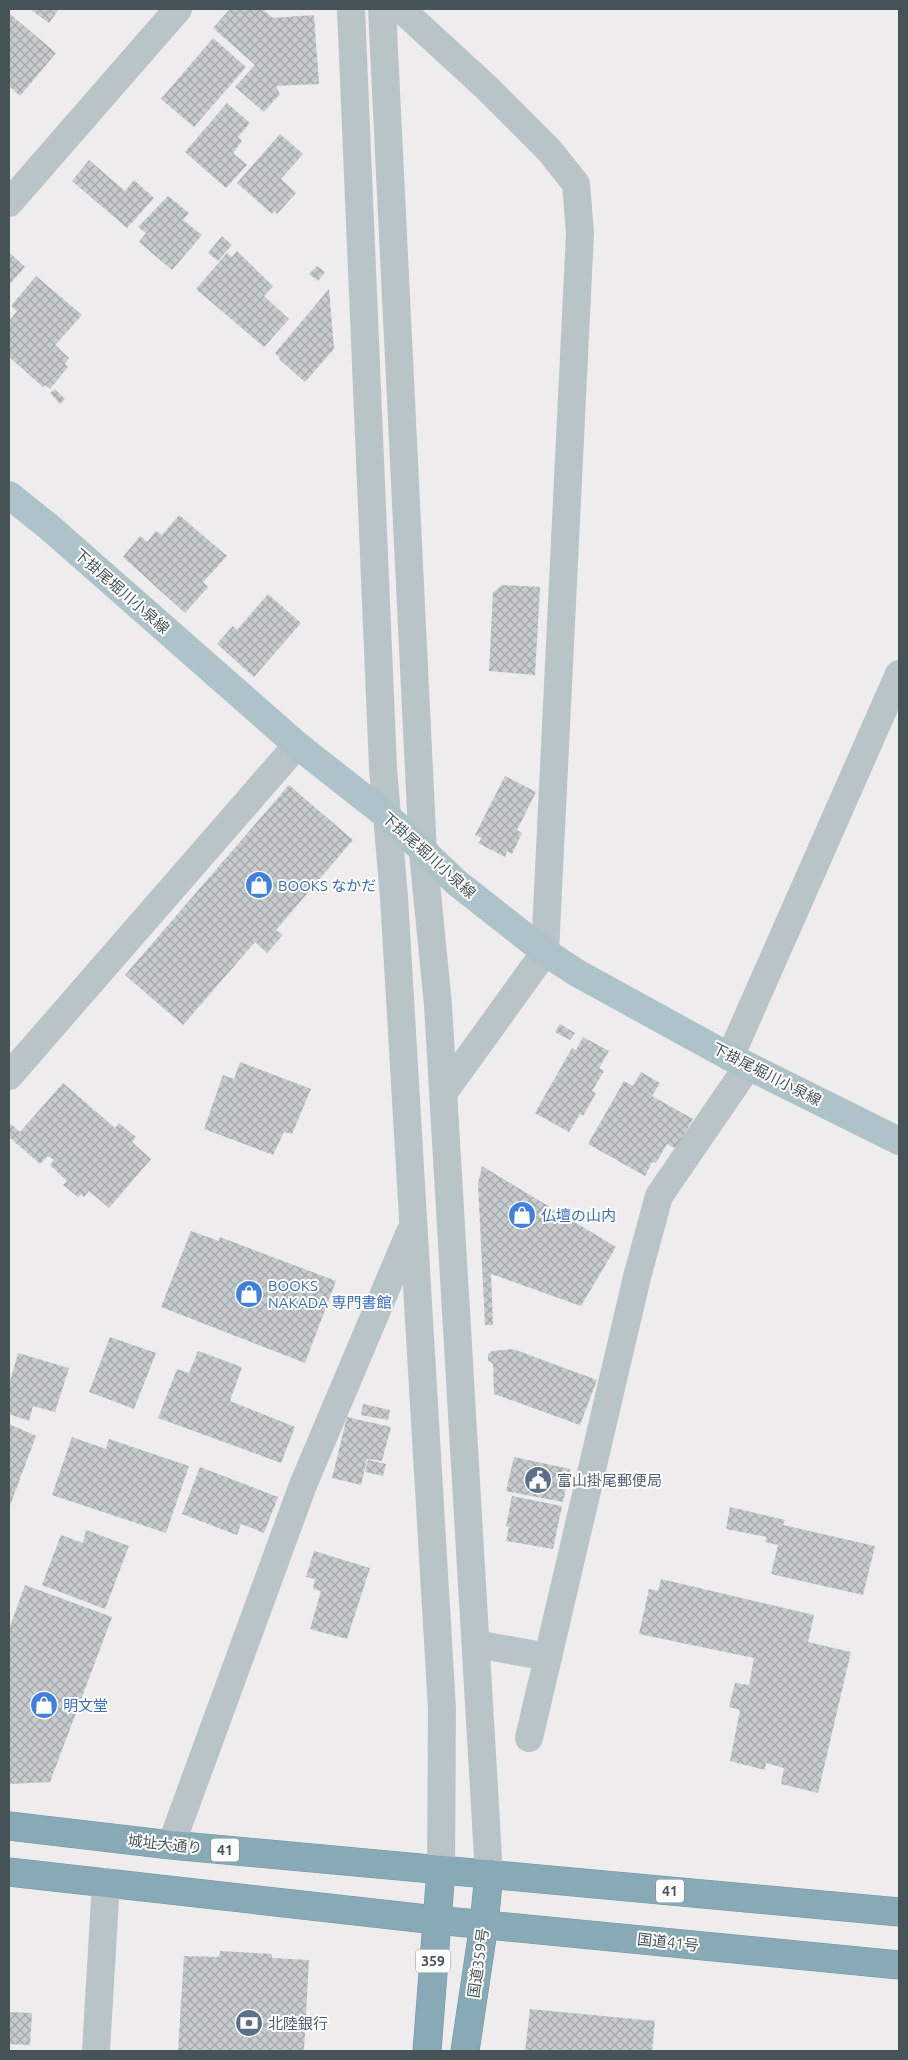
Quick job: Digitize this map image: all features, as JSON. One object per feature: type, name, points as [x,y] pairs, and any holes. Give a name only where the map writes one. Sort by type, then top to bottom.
[{"type":"highway","name":"城址大通り","points":[[9,1826],[171,1845],[441,1870]]},
{"type":"highway","name":"41","points":[[441,1870],[899,1912]]},
{"type":"highway","name":"359","points":[[427,2051],[441,1870]]},
{"type":"highway","points":[[9,1872],[436,1920]]},
{"type":"highway","name":"国道359号","points":[[465,2051],[484,1924],[489,1874]]},
{"type":"highway","name":"国道41号","points":[[436,1920],[899,1965]]},
{"type":"main road","name":"下掛尾堀川小泉線","points":[[9,495],[297,745],[386,815],[423,853],[457,883],[545,952],[577,973],[739,1061],[899,1140]]},
{"type":"street","points":[[9,203],[178,9]]},
{"type":"street","points":[[351,9],[386,815],[394,897],[412,1227],[442,1709],[441,1870]]},
{"type":"street","points":[[382,9],[423,853],[438,1005],[444,1092],[489,1874]]},
{"type":"street","points":[[401,9],[501,102],[549,150],[576,184],[580,232],[545,952],[444,1092]]},
{"type":"street","points":[[529,1738],[634,1287],[659,1196],[739,1061],[899,674]]},
{"type":"street","points":[[9,1076],[297,745]]},
{"type":"street","points":[[171,1845],[303,1485],[412,1227]]},
{"type":"street","points":[[476,1644],[548,1657]]},
{"type":"street","points":[[96,2051],[106,1882]]},
{"type":"building","points":[[30,9],[59,9],[49,23]]},
{"type":"building","points":[[230,9],[262,9],[273,18],[314,15],[319,84],[276,86],[280,94],[264,112],[235,87],[255,65],[213,28]]},
{"type":"building","points":[[10,14],[56,53],[20,96],[9,86]]},
{"type":"building","points":[[213,38],[246,67],[194,127],[161,99]]},
{"type":"building","points":[[227,103],[250,123],[238,137],[242,141],[233,153],[247,165],[226,188],[185,152]]},
{"type":"building","points":[[280,134],[303,154],[281,179],[296,193],[277,214],[274,211],[272,214],[237,183]]},
{"type":"building","points":[[89,160],[125,191],[134,180],[154,198],[127,228],[72,181]]},
{"type":"building","points":[[168,196],[189,213],[183,220],[202,235],[172,270],[139,242],[146,233],[138,227]]},
{"type":"building","points":[[222,236],[232,245],[218,261],[208,253]]},
{"type":"building","points":[[237,251],[273,286],[264,296],[289,319],[264,347],[196,289],[227,253],[232,257]]},
{"type":"building","points":[[9,252],[25,267],[10,284],[9,283]]},
{"type":"building","points":[[317,266],[325,272],[318,281],[309,274]]},
{"type":"building","points":[[36,276],[82,315],[55,345],[69,358],[65,364],[68,367],[50,389],[45,385],[43,387],[9,357],[9,321],[17,311],[11,306]]},
{"type":"building","points":[[329,289],[334,349],[305,382],[279,359],[275,353]]},
{"type":"building","points":[[55,389],[65,399],[60,404],[50,393]]},
{"type":"building","points":[[179,515],[227,556],[203,582],[208,587],[185,613],[123,557],[140,536],[147,542],[156,531],[162,535]]},
{"type":"building","points":[[502,585],[540,587],[535,675],[489,671],[493,593]]},
{"type":"building","points":[[268,594],[301,623],[254,677],[217,644],[233,626],[237,630]]},
{"type":"building","points":[[505,776],[536,792],[517,830],[522,833],[512,854],[507,851],[505,857],[478,843],[482,838],[475,835]]},
{"type":"building","name":"BOOKS なかだ","points":[[289,785],[353,840],[276,930],[283,935],[267,953],[255,942],[183,1025],[125,975]]},
{"type":"building","points":[[560,1024],[575,1033],[570,1040],[555,1032]]},
{"type":"building","points":[[583,1037],[609,1051],[599,1068],[604,1071],[592,1091],[596,1093],[583,1116],[580,1114],[569,1132],[535,1113],[572,1048],[576,1050]]},
{"type":"building","points":[[240,1062],[311,1089],[292,1134],[284,1132],[273,1155],[204,1129],[223,1075],[234,1079]]},
{"type":"building","points":[[641,1072],[660,1083],[652,1096],[693,1119],[676,1149],[667,1144],[656,1163],[652,1162],[645,1176],[588,1144],[624,1081],[633,1086]]},
{"type":"building","points":[[63,1083],[115,1128],[119,1123],[136,1137],[132,1142],[151,1159],[109,1208],[89,1191],[84,1197],[81,1194],[78,1197],[63,1185],[67,1181],[50,1165],[54,1160],[48,1156],[40,1164],[9,1137],[9,1127],[11,1124],[20,1132]]},
{"type":"building","name":"仏壇の山内","points":[[482,1166],[616,1247],[581,1306],[491,1274],[493,1325],[485,1325],[478,1184]]},
{"type":"building","name":"BOOKS NAKADA 専門書館","points":[[191,1231],[219,1241],[220,1237],[336,1281],[305,1363],[161,1307]]},
{"type":"building","points":[[110,1337],[156,1353],[134,1409],[89,1392]]},
{"type":"building","points":[[513,1349],[597,1380],[580,1425],[494,1394],[493,1364],[488,1360],[488,1354],[492,1351]]},
{"type":"building","points":[[198,1351],[242,1367],[230,1401],[295,1427],[281,1463],[158,1418],[177,1369],[189,1373]]},
{"type":"building","points":[[18,1353],[69,1368],[55,1412],[33,1406],[29,1421],[9,1414],[9,1385]]},
{"type":"building","points":[[363,1404],[390,1410],[388,1420],[361,1415]]},
{"type":"building","points":[[347,1417],[391,1427],[382,1461],[367,1459],[361,1485],[332,1478]]},
{"type":"building","points":[[9,1424],[36,1436],[9,1508]]},
{"type":"building","points":[[72,1437],[106,1449],[109,1439],[189,1466],[166,1533],[52,1495]]},
{"type":"building","points":[[514,1457],[570,1469],[563,1502],[506,1491]]},
{"type":"building","points":[[368,1460],[386,1464],[383,1476],[365,1472]]},
{"type":"building","points":[[200,1467],[278,1497],[264,1533],[241,1524],[237,1535],[182,1514]]},
{"type":"building","points":[[512,1496],[562,1506],[553,1549],[506,1541],[509,1527],[506,1526]]},
{"type":"building","points":[[730,1507],[785,1520],[783,1525],[875,1546],[863,1595],[771,1574],[778,1545],[765,1542],[767,1537],[726,1529]]},
{"type":"building","points":[[86,1530],[129,1546],[105,1609],[42,1585],[61,1535],[83,1543]]},
{"type":"building","points":[[314,1551],[370,1568],[347,1639],[310,1629],[321,1591],[313,1589],[315,1579],[306,1577]]},
{"type":"building","points":[[661,1579],[814,1615],[808,1642],[851,1652],[818,1793],[781,1784],[784,1768],[766,1763],[765,1770],[730,1761],[740,1710],[729,1707],[735,1683],[749,1685],[754,1658],[639,1634],[649,1589],[658,1591]]},
{"type":"building","name":"明文堂","points":[[25,1585],[112,1617],[50,1782],[9,1784],[9,1629]]},
{"type":"building","points":[[220,1951],[272,1954],[272,1958],[309,1960],[304,2051],[178,2051],[184,1956],[219,1957]]},
{"type":"building","points":[[530,2009],[655,2021],[652,2051],[525,2051]]},
{"type":"building","points":[[9,2012],[32,2013],[30,2045],[9,2044]]},
{"type":"place","name":"BOOKS なかだ","points":[[259,885]]},
{"type":"place","name":"仏壇の山内","points":[[522,1215]]},
{"type":"place","name":"BOOKS NAKADA 専門書館","points":[[249,1294]]},
{"type":"place","name":"富山掛尾郵便局","points":[[538,1480]]},
{"type":"place","name":"明文堂","points":[[44,1705]]},
{"type":"place","name":"北陸銀行","points":[[249,2023]]}]
